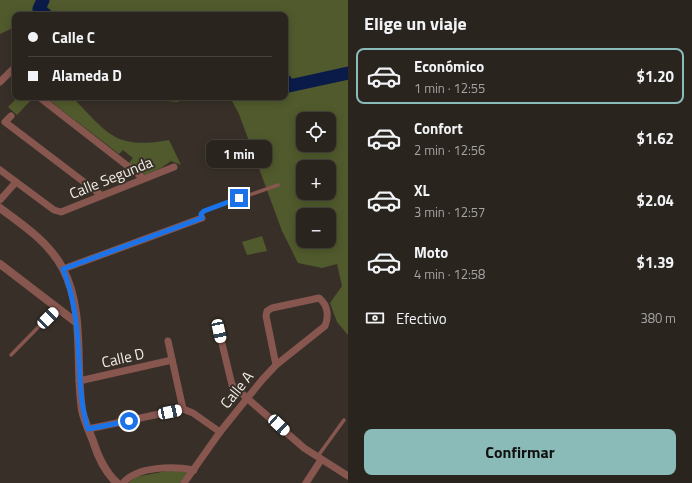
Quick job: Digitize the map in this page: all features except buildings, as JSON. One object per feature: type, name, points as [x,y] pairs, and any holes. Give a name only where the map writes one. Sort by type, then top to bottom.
[{"type":"street","points":[[0,82],[12,69]]},
{"type":"street","points":[[43,100],[143,178]]},
{"type":"street","points":[[11,116],[5,122],[101,195]]},
{"type":"street","name":"Calle Segunda","points":[[16,182],[57,211],[61,212],[143,178],[174,167]]},
{"type":"street","points":[[0,170],[16,182],[0,200]]},
{"type":"street","points":[[0,208],[43,243],[63,269],[73,299],[77,323],[79,381],[82,411],[103,466],[117,483]]},
{"type":"street","points":[[63,269],[202,218]]},
{"type":"street","points":[[0,264],[77,323]]},
{"type":"street","name":"Calle A","points":[[184,483],[220,432],[276,364],[325,326],[328,320],[327,306],[319,298],[278,306],[267,311],[266,316],[276,364]]},
{"type":"street","points":[[219,331],[232,385],[304,448],[319,459],[348,476]]},
{"type":"street","points":[[168,341],[183,409]]},
{"type":"street","name":"Calle D","points":[[79,381],[172,360]]},
{"type":"street","points":[[88,429],[183,409],[193,413],[220,432]]},
{"type":"street","points":[[306,483],[319,459]]},
{"type":"street","points":[[123,483],[133,475],[164,467],[178,467],[194,470]]},
{"type":"lane","points":[[202,218],[201,214],[204,211],[278,185]]},
{"type":"lane","points":[[11,355],[57,308]]},
{"type":"lane","points":[[319,459],[344,420]]},
{"type":"green space","points":[[0,0],[348,0],[348,335],[337,322],[330,303],[342,286],[337,264],[322,268],[298,263],[282,231],[239,114],[232,100],[288,100],[288,12],[12,12],[12,28],[0,34]]},
{"type":"green space","points":[[15,100],[31,100],[17,115],[8,107]]},
{"type":"green space","points":[[49,100],[75,100],[104,129],[114,136],[124,140],[136,143],[151,143],[169,140],[181,165],[171,161],[161,168],[145,175],[129,163],[133,158],[123,150],[119,154]]},
{"type":"green space","points":[[157,100],[183,100],[177,102]]},
{"type":"green space","points":[[262,236],[267,251],[247,255],[242,242]]},
{"type":"green space","points":[[178,469],[188,472],[180,483],[129,483],[135,477]]},
{"type":"waterway","points":[[42,12],[39,9],[43,0]]},
{"type":"waterway","points":[[288,84],[289,86],[348,73]]},
{"type":"route","points":[[129,421],[88,429],[82,411],[79,381],[77,323],[73,299],[63,269],[202,218],[202,212],[239,198]]}]
